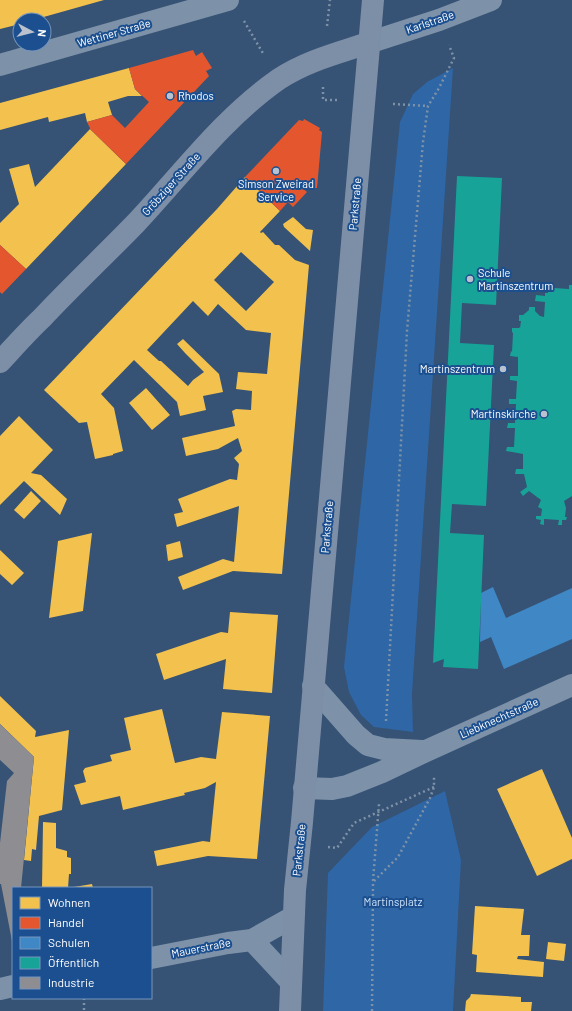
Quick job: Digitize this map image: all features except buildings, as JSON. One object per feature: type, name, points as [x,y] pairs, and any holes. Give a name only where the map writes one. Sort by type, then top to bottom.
[{"type":"main road","name":"Parkstraße","points":[[290,1011],[293,917],[368,43],[373,0]]},
{"type":"main road","name":"Gröbziger Straße","points":[[0,362],[41,318],[136,223],[221,130],[250,102],[293,71],[324,57],[368,43]]},
{"type":"street","name":"Wettiner Straße","points":[[0,65],[228,0]]},
{"type":"street","name":"Karlstraße","points":[[368,43],[439,20],[492,0]]},
{"type":"street","name":"Liebknechtstraße","points":[[304,788],[332,789],[347,786],[382,772],[572,685]]},
{"type":"street","name":"Liebknechtstraße","points":[[313,686],[356,735],[368,745],[384,749],[430,749]]},
{"type":"street","name":"Mauerstraße","points":[[152,958],[228,943],[252,940],[293,917]]},
{"type":"street","points":[[252,940],[291,982]]},
{"type":"street","points":[[0,989],[12,986]]},
{"type":"path","points":[[244,20],[279,80]]},
{"type":"path","points":[[384,749],[407,331],[423,142],[428,106],[454,58]]},
{"type":"path","points":[[364,102],[428,106]]},
{"type":"path","points":[[373,881],[398,857],[430,798],[434,787],[430,749]]},
{"type":"path","points":[[372,1011],[373,881],[382,772]]},
{"type":"path","points":[[300,844],[337,848],[354,824],[434,787]]},
{"type":"path","points":[[84,999],[84,1011]]},
{"type":"green space","points":[[453,68],[412,694],[413,732],[374,727],[361,715],[349,692],[344,667],[400,122],[413,94],[427,82]]},
{"type":"green space","name":"Martinsplatz","points":[[445,791],[461,860],[453,1011],[323,1011],[328,873],[372,827]]},
{"type":"place","name":"Rhodos","points":[[170,96]]},
{"type":"place","name":"Simson Zweirad Service","points":[[276,171]]},
{"type":"place","name":"Schule Martinszentrum","points":[[470,279]]},
{"type":"place","name":"Martinszentrum","points":[[503,369]]},
{"type":"place","name":"Martinskirche","points":[[544,414]]}]
